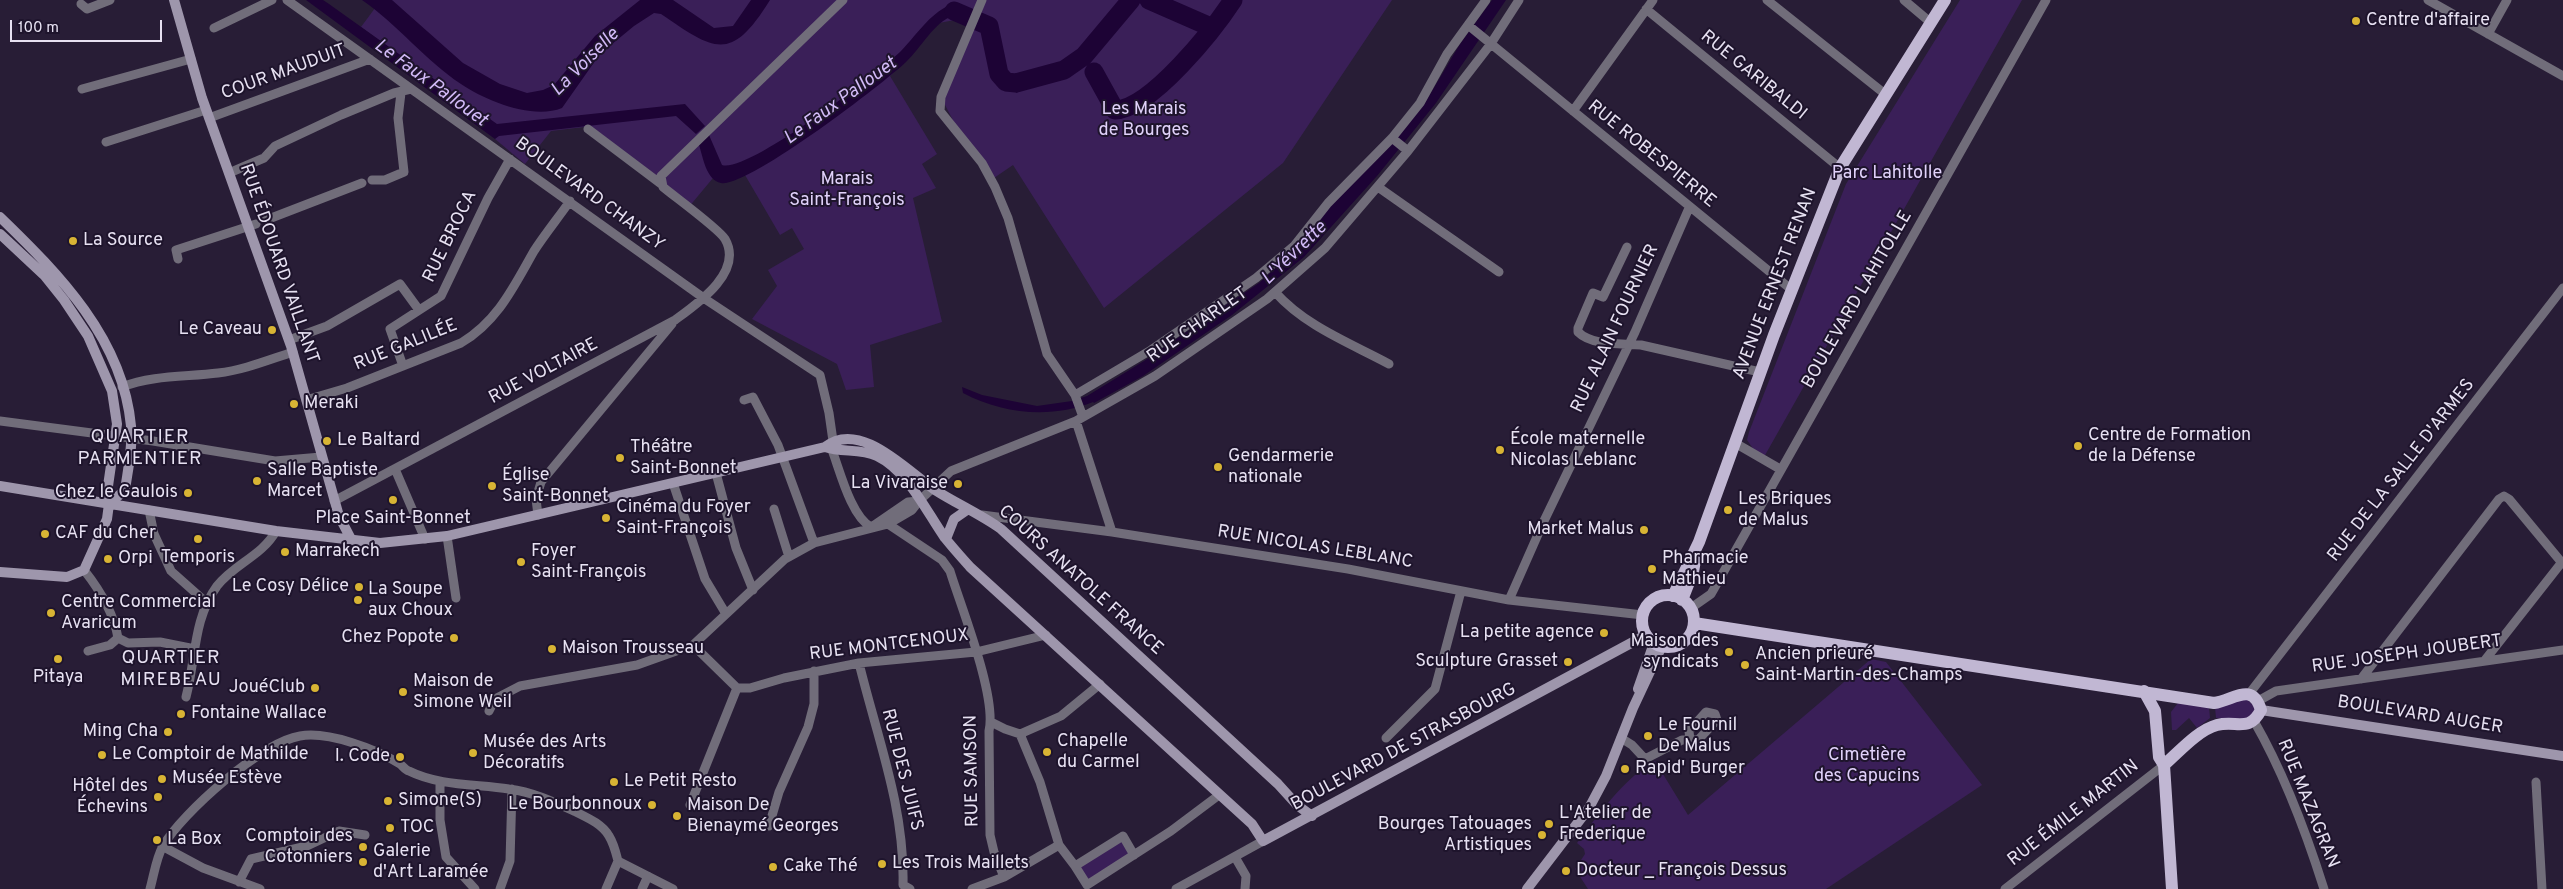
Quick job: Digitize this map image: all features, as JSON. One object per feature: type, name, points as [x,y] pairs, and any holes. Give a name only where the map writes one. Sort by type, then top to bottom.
[{"type":"main road","name":"RUE ÉDOUARD VAILLANT","points":[[174,0],[208,114],[229,174],[252,225],[293,352],[334,501],[339,516],[351,539]]},
{"type":"main road","name":"AVENUE ERNEST RENAN","points":[[1682,601],[1693,572],[1699,542],[1760,372],[1840,168],[1945,0]]},
{"type":"main road","points":[[0,217],[52,268],[80,301],[99,332],[122,387],[131,424],[131,438],[125,490],[109,504]]},
{"type":"main road","points":[[0,234],[44,275],[88,336],[112,391],[117,424],[108,486],[109,504],[107,519],[84,570],[67,577],[0,572]]},
{"type":"main road","name":"COURS ANATOLE FRANCE","points":[[830,446],[852,439],[879,448],[933,488],[967,510],[982,515],[1278,784],[1297,805],[1312,816]]},
{"type":"main road","points":[[0,486],[276,531],[380,543],[447,536],[830,446],[864,451],[884,460],[908,485],[946,539],[970,567],[1252,824],[1264,841]]},
{"type":"main road","points":[[946,539],[954,519],[967,510]]},
{"type":"main road","points":[[1527,889],[1588,808],[1606,776],[1633,708],[1641,675],[1654,642],[1643,615],[1650,603],[1657,598],[1682,601],[1694,623],[1689,637],[1683,642],[1670,647],[1654,642]]},
{"type":"main road","points":[[1694,623],[2214,703],[2260,704],[2256,726],[2231,723],[2216,725],[2164,765]]},
{"type":"main road","name":"BOULEVARD DE STRASBOURG","points":[[1264,841],[1654,642]]},
{"type":"main road","points":[[2144,691],[2155,711],[2159,757],[2164,765],[2172,889]]},
{"type":"main road","points":[[2182,697],[2169,700],[2160,713],[2157,728],[2164,745],[2172,750],[2182,750]]},
{"type":"main road","name":"BOULEVARD AUGER","points":[[2260,704],[2563,756]]},
{"type":"street","points":[[81,4],[87,9],[110,0]]},
{"type":"street","points":[[214,28],[272,0]]},
{"type":"street","name":"BOULEVARD CHANZY","points":[[287,0],[705,299],[820,375],[826,400],[830,446],[846,489],[864,523],[871,527]]},
{"type":"street","points":[[661,184],[661,176],[665,171],[843,0]]},
{"type":"street","points":[[982,0],[941,97],[940,111],[982,164],[995,186],[1008,218],[1047,354],[1076,396],[1112,532]]},
{"type":"street","points":[[1076,396],[1151,350],[1256,278],[1294,246],[1328,203],[1393,139],[1420,103],[1447,54],[1469,27],[1486,0]]},
{"type":"street","name":"RUE CHARLET","points":[[888,524],[912,510],[919,500],[951,471],[1080,416],[1155,376],[1275,292],[1325,248],[1378,187],[1519,0]]},
{"type":"street","points":[[1573,111],[1653,0]]},
{"type":"street","points":[[1767,0],[1885,94]]},
{"type":"street","points":[[1904,0],[1930,22]]},
{"type":"street","name":"BOULEVARD LAHITOLLE","points":[[1682,601],[1711,594],[2046,0]]},
{"type":"street","points":[[2428,0],[2563,76]]},
{"type":"street","points":[[2488,34],[2507,0]]},
{"type":"street","name":"RUE GARIBALDI","points":[[1646,9],[1840,168]]},
{"type":"street","name":"RUE ROBESPIERRE","points":[[1469,27],[1792,290]]},
{"type":"street","points":[[82,89],[191,59]]},
{"type":"street","name":"COUR MAUDUIT","points":[[106,142],[208,114],[370,59]]},
{"type":"street","points":[[229,174],[264,158],[275,146],[341,115],[411,89]]},
{"type":"street","points":[[372,180],[385,180],[404,172],[398,118],[401,93]]},
{"type":"street","name":"RUE VOLTAIRE","points":[[395,469],[676,320],[705,299],[728,267],[728,252],[725,239],[661,184],[588,128]]},
{"type":"street","points":[[1393,139],[1406,149]]},
{"type":"street","name":"RUE BROCA","points":[[403,366],[390,329],[441,296],[484,206],[510,159]]},
{"type":"street","points":[[266,220],[362,183]]},
{"type":"street","points":[[1378,187],[1499,272]]},
{"type":"street","name":"RUE GALILÉE","points":[[306,400],[347,388],[461,343],[482,329],[508,300],[536,249],[570,201]]},
{"type":"street","name":"RUE ALAIN FOURNIER","points":[[1509,600],[1543,523],[1629,344],[1689,208]]},
{"type":"street","points":[[178,259],[176,250],[252,225]]},
{"type":"street","points":[[1627,246],[1603,297],[1593,294],[1578,328],[1578,332],[1584,338],[1629,344],[1760,372]]},
{"type":"street","points":[[289,340],[327,326],[400,284],[419,310]]},
{"type":"street","name":"RUE DE LA SALLE D'ARMES","points":[[2260,704],[2266,673],[2563,288]]},
{"type":"street","points":[[1275,292],[1290,308],[1306,320],[1389,364]]},
{"type":"street","points":[[538,515],[536,499],[541,482],[676,320]]},
{"type":"street","points":[[122,387],[158,378],[227,371],[293,352]]},
{"type":"street","points":[[744,400],[753,397],[783,457],[814,543]]},
{"type":"street","points":[[0,421],[131,438],[275,461],[321,457]]},
{"type":"street","points":[[1735,443],[1780,469]]},
{"type":"street","points":[[334,501],[395,469],[425,539]]},
{"type":"street","points":[[716,473],[736,548],[753,590]]},
{"type":"street","points":[[673,483],[705,579],[726,614]]},
{"type":"street","points":[[2361,679],[2499,499],[2504,496],[2509,498],[2562,563],[2485,660]]},
{"type":"street","points":[[871,527],[908,502],[919,500]]},
{"type":"street","points":[[774,509],[789,557]]},
{"type":"street","points":[[149,510],[154,534],[172,571],[207,603]]},
{"type":"street","name":"RUE NICOLAS LEBLANC","points":[[982,515],[1112,532],[1348,569],[1509,600],[1643,615]]},
{"type":"street","points":[[489,710],[496,699],[520,686],[636,665],[693,645],[789,557],[814,543],[888,524]]},
{"type":"street","name":"RUE SAMSON","points":[[888,524],[942,560],[950,570],[976,652],[991,722],[989,731],[990,835],[994,852],[1004,877]]},
{"type":"street","points":[[186,697],[200,619],[207,603],[218,585],[231,572],[269,544],[276,531]]},
{"type":"street","points":[[447,536],[456,598]]},
{"type":"street","points":[[84,570],[98,588],[117,630],[118,638]]},
{"type":"street","points":[[1386,738],[1435,689],[1461,590]]},
{"type":"street","name":"RUE MONTCENOUX","points":[[737,688],[750,688],[814,671],[858,663],[976,652],[1046,635]]},
{"type":"street","points":[[118,638],[128,643],[160,642],[195,649]]},
{"type":"street","points":[[88,650],[110,645],[118,638]]},
{"type":"street","points":[[690,805],[694,789],[737,688],[693,645]]},
{"type":"street","name":"RUE JOSEPH JOUBERT","points":[[2260,704],[2276,691],[2563,650]]},
{"type":"street","name":"RUE DES JUIFS","points":[[858,663],[892,786],[904,853],[907,888]]},
{"type":"street","points":[[769,826],[779,792],[799,750],[814,704],[814,671]]},
{"type":"street","points":[[991,722],[1020,734],[1061,716],[1100,684]]},
{"type":"street","name":"RUE MAZAGRAN","points":[[2256,726],[2307,836],[2324,889]]},
{"type":"street","points":[[150,889],[162,846],[179,825],[248,762],[280,742],[299,736],[316,734],[341,740],[407,771],[440,781],[512,789],[549,799],[592,820],[609,836],[618,861],[606,889]]},
{"type":"street","points":[[1020,734],[1040,782],[1059,844],[1075,866],[1086,887],[1219,795]]},
{"type":"street","points":[[1621,738],[1632,745],[1645,759],[1682,740],[1690,740]]},
{"type":"street","name":"RUE ÉMILE MARTIN","points":[[2005,889],[2164,765]]},
{"type":"street","points":[[440,781],[440,820],[446,857],[453,868],[475,889]]},
{"type":"street","points":[[2536,782],[2542,889]]},
{"type":"street","points":[[500,889],[510,861],[512,789]]},
{"type":"street","points":[[238,882],[251,859],[307,846],[339,830],[365,835]]},
{"type":"street","points":[[1075,866],[1124,836],[1134,854]]},
{"type":"street","name":"BOULEVARD DE STRASBOURG","points":[[1176,889],[1264,841]]},
{"type":"street","points":[[972,889],[1004,877],[1059,844]]},
{"type":"street","points":[[162,846],[204,868],[260,889]]},
{"type":"street","points":[[1235,857],[1246,876],[1245,889]]},
{"type":"street","points":[[618,861],[673,889]]},
{"type":"street","points":[[642,889],[648,876]]},
{"type":"green space","name":"Les Marais de Bourges","points":[[381,0],[1392,0],[1283,163],[1104,308],[1013,165],[991,180],[961,136],[941,97],[973,22],[965,18],[939,23],[890,76],[937,154],[922,164],[936,188],[913,198],[942,322],[870,345],[874,387],[846,390],[837,364],[752,319],[777,286],[768,270],[804,249],[792,228],[780,235],[745,175],[725,182],[713,178],[688,208],[584,127],[551,131],[525,164],[495,139],[492,122],[361,27]]},
{"type":"green space","name":"Parc Lahitolle","points":[[1960,0],[2022,0],[1764,457],[1754,450],[1747,440],[1749,432],[1846,184]]},
{"type":"green space","name":"Cimetière des Capucins","points":[[1871,659],[1886,662],[1982,785],[1826,889],[1588,889],[1575,869],[1585,854],[1584,849],[1577,843],[1612,798],[1632,777],[1655,761],[1688,815]]},
{"type":"green space","points":[[2246,698],[2256,708],[2249,720],[2216,718],[2215,707]]},
{"type":"green space","points":[[2178,703],[2209,707],[2210,718],[2197,728],[2189,718],[2176,730],[2172,730],[2171,712]]},
{"type":"green space","points":[[1123,836],[1134,855],[1087,885],[1075,866]]},
{"type":"water","points":[[306,0],[323,0],[497,124],[685,104],[705,126],[696,134],[676,116],[499,136],[495,139]]},
{"type":"water","name":"La Voiselle","points":[[362,0],[392,0],[463,63],[500,84],[527,93],[543,90],[554,85],[595,36],[640,0],[673,0],[714,28],[733,26],[751,0],[770,0],[744,34],[733,42],[721,44],[709,42],[695,36],[661,14],[654,13],[634,26],[600,54],[562,108],[538,112],[510,107],[496,102],[461,84],[435,64],[388,20]]},
{"type":"water","points":[[1231,0],[1239,0],[1226,21],[1179,70],[1152,94],[1117,114],[1113,114],[1086,63],[1016,93],[1014,85],[1063,71],[1084,57],[1116,111],[1152,91],[1167,78],[1195,50]]},
{"type":"water","name":"L'Yévrette","points":[[1492,0],[1506,0],[1436,103],[1377,176],[1304,257],[1232,315],[1143,376],[1094,403],[1061,411],[1027,412],[994,406],[963,393],[962,387],[982,395],[1037,406],[1072,401],[1087,396],[1144,361],[1259,283],[1297,249],[1334,201],[1423,106],[1460,44]]},
{"type":"water","points":[[950,5],[977,12],[973,21],[954,15],[947,19],[934,29],[912,56],[893,74],[815,133],[758,169],[735,180],[721,183],[716,181],[709,173],[699,145],[709,135],[722,165],[736,164],[757,154],[812,120],[866,80],[900,52],[929,20]]},
{"type":"waterway","name":"Le Faux Pallouet","points":[[954,11],[989,26],[999,74],[1006,82],[1016,83],[1064,70],[1084,56],[1131,0]]},
{"type":"waterway","name":"Le Faux Pallouet","points":[[1149,0],[1213,28]]},
{"type":"waterway","name":"Le Faux Pallouet","points":[[1094,72],[1115,110],[1130,106],[1146,96],[1180,66],[1212,29],[1233,0]]},
{"type":"place","name":"Centre d'affaire","points":[[2356,21]]},
{"type":"place","name":"La Source","points":[[73,241]]},
{"type":"place","name":"Le Caveau","points":[[272,330]]},
{"type":"place","name":"Meraki","points":[[294,404]]},
{"type":"place","name":"Le Baltard","points":[[327,441]]},
{"type":"place","name":"Centre de Formation de la Défense","points":[[2078,446]]},
{"type":"place","name":"École maternelle Nicolas Leblanc","points":[[1500,450]]},
{"type":"place","name":"Théâtre Saint-Bonnet","points":[[620,458]]},
{"type":"place","name":"Gendarmerie nationale","points":[[1218,467]]},
{"type":"place","name":"Salle Baptiste Marcet","points":[[257,481]]},
{"type":"place","name":"La Vivaraise","points":[[958,484]]},
{"type":"place","name":"Église Saint-Bonnet","points":[[492,486]]},
{"type":"place","name":"Chez le Gaulois","points":[[188,493]]},
{"type":"place","name":"Place Saint-Bonnet","points":[[393,500]]},
{"type":"place","name":"Les Briques de Malus","points":[[1728,510]]},
{"type":"place","name":"Cinéma du Foyer Saint-François","points":[[606,518]]},
{"type":"place","name":"Market Malus","points":[[1644,530]]},
{"type":"place","name":"CAF du Cher","points":[[45,534]]},
{"type":"place","name":"Temporis","points":[[198,539]]},
{"type":"place","name":"Marrakech","points":[[285,552]]},
{"type":"place","name":"Orpi","points":[[108,559]]},
{"type":"place","name":"Foyer Saint-François","points":[[521,562]]},
{"type":"place","name":"Pharmacie Mathieu","points":[[1652,569]]},
{"type":"place","name":"Le Cosy Délice","points":[[359,587]]},
{"type":"place","name":"La Soupe aux Choux","points":[[358,600]]},
{"type":"place","name":"Centre Commercial Avaricum","points":[[51,613]]},
{"type":"place","name":"La petite agence","points":[[1604,633]]},
{"type":"place","name":"Chez Popote","points":[[454,638]]},
{"type":"place","name":"Maison Trousseau","points":[[552,649]]},
{"type":"place","name":"Maison des syndicats","points":[[1729,652]]},
{"type":"place","name":"Pitaya","points":[[58,659]]},
{"type":"place","name":"Sculpture Grasset","points":[[1568,662]]},
{"type":"place","name":"Ancien prieuré Saint-Martin-des-Champs","points":[[1745,665]]},
{"type":"place","name":"JouéClub","points":[[315,688]]},
{"type":"place","name":"Maison de Simone Weil","points":[[403,692]]},
{"type":"place","name":"Fontaine Wallace","points":[[181,714]]},
{"type":"place","name":"Ming Cha","points":[[168,732]]},
{"type":"place","name":"Le Fournil De Malus","points":[[1648,736]]},
{"type":"place","name":"Chapelle du Carmel","points":[[1047,752]]},
{"type":"place","name":"Musée des Arts Décoratifs","points":[[473,753]]},
{"type":"place","name":"Le Comptoir de Mathilde","points":[[102,755]]},
{"type":"place","name":"I. Code","points":[[400,757]]},
{"type":"place","name":"Rapid' Burger","points":[[1625,769]]},
{"type":"place","name":"Musée Estève","points":[[162,779]]},
{"type":"place","name":"Le Petit Resto","points":[[614,782]]},
{"type":"place","name":"Hôtel des Échevins","points":[[158,797]]},
{"type":"place","name":"Simone(S)","points":[[388,801]]},
{"type":"place","name":"Le Bourbonnoux","points":[[652,805]]},
{"type":"place","name":"Maison De Bienaymé Georges","points":[[677,816]]},
{"type":"place","name":"L'Atelier de Frederique","points":[[1549,824]]},
{"type":"place","name":"TOC","points":[[390,828]]},
{"type":"place","name":"Bourges Tatouages Artistiques","points":[[1542,835]]},
{"type":"place","name":"La Box","points":[[157,840]]},
{"type":"place","name":"Comptoir des Cotonniers","points":[[363,847]]},
{"type":"place","name":"Galerie d'Art Laramée","points":[[363,862]]},
{"type":"place","name":"Les Trois Maillets","points":[[882,864]]},
{"type":"place","name":"Cake Thé","points":[[773,867]]},
{"type":"place","name":"Docteur _ François Dessus","points":[[1566,871]]},
{"type":"district","name":"QUARTIER PARMENTIER","points":[[140,449]]},
{"type":"district","name":"QUARTIER MIREBEAU","points":[[171,670]]},
{"type":"park label","name":"Marais Saint-François","points":[[847,190]]}]
